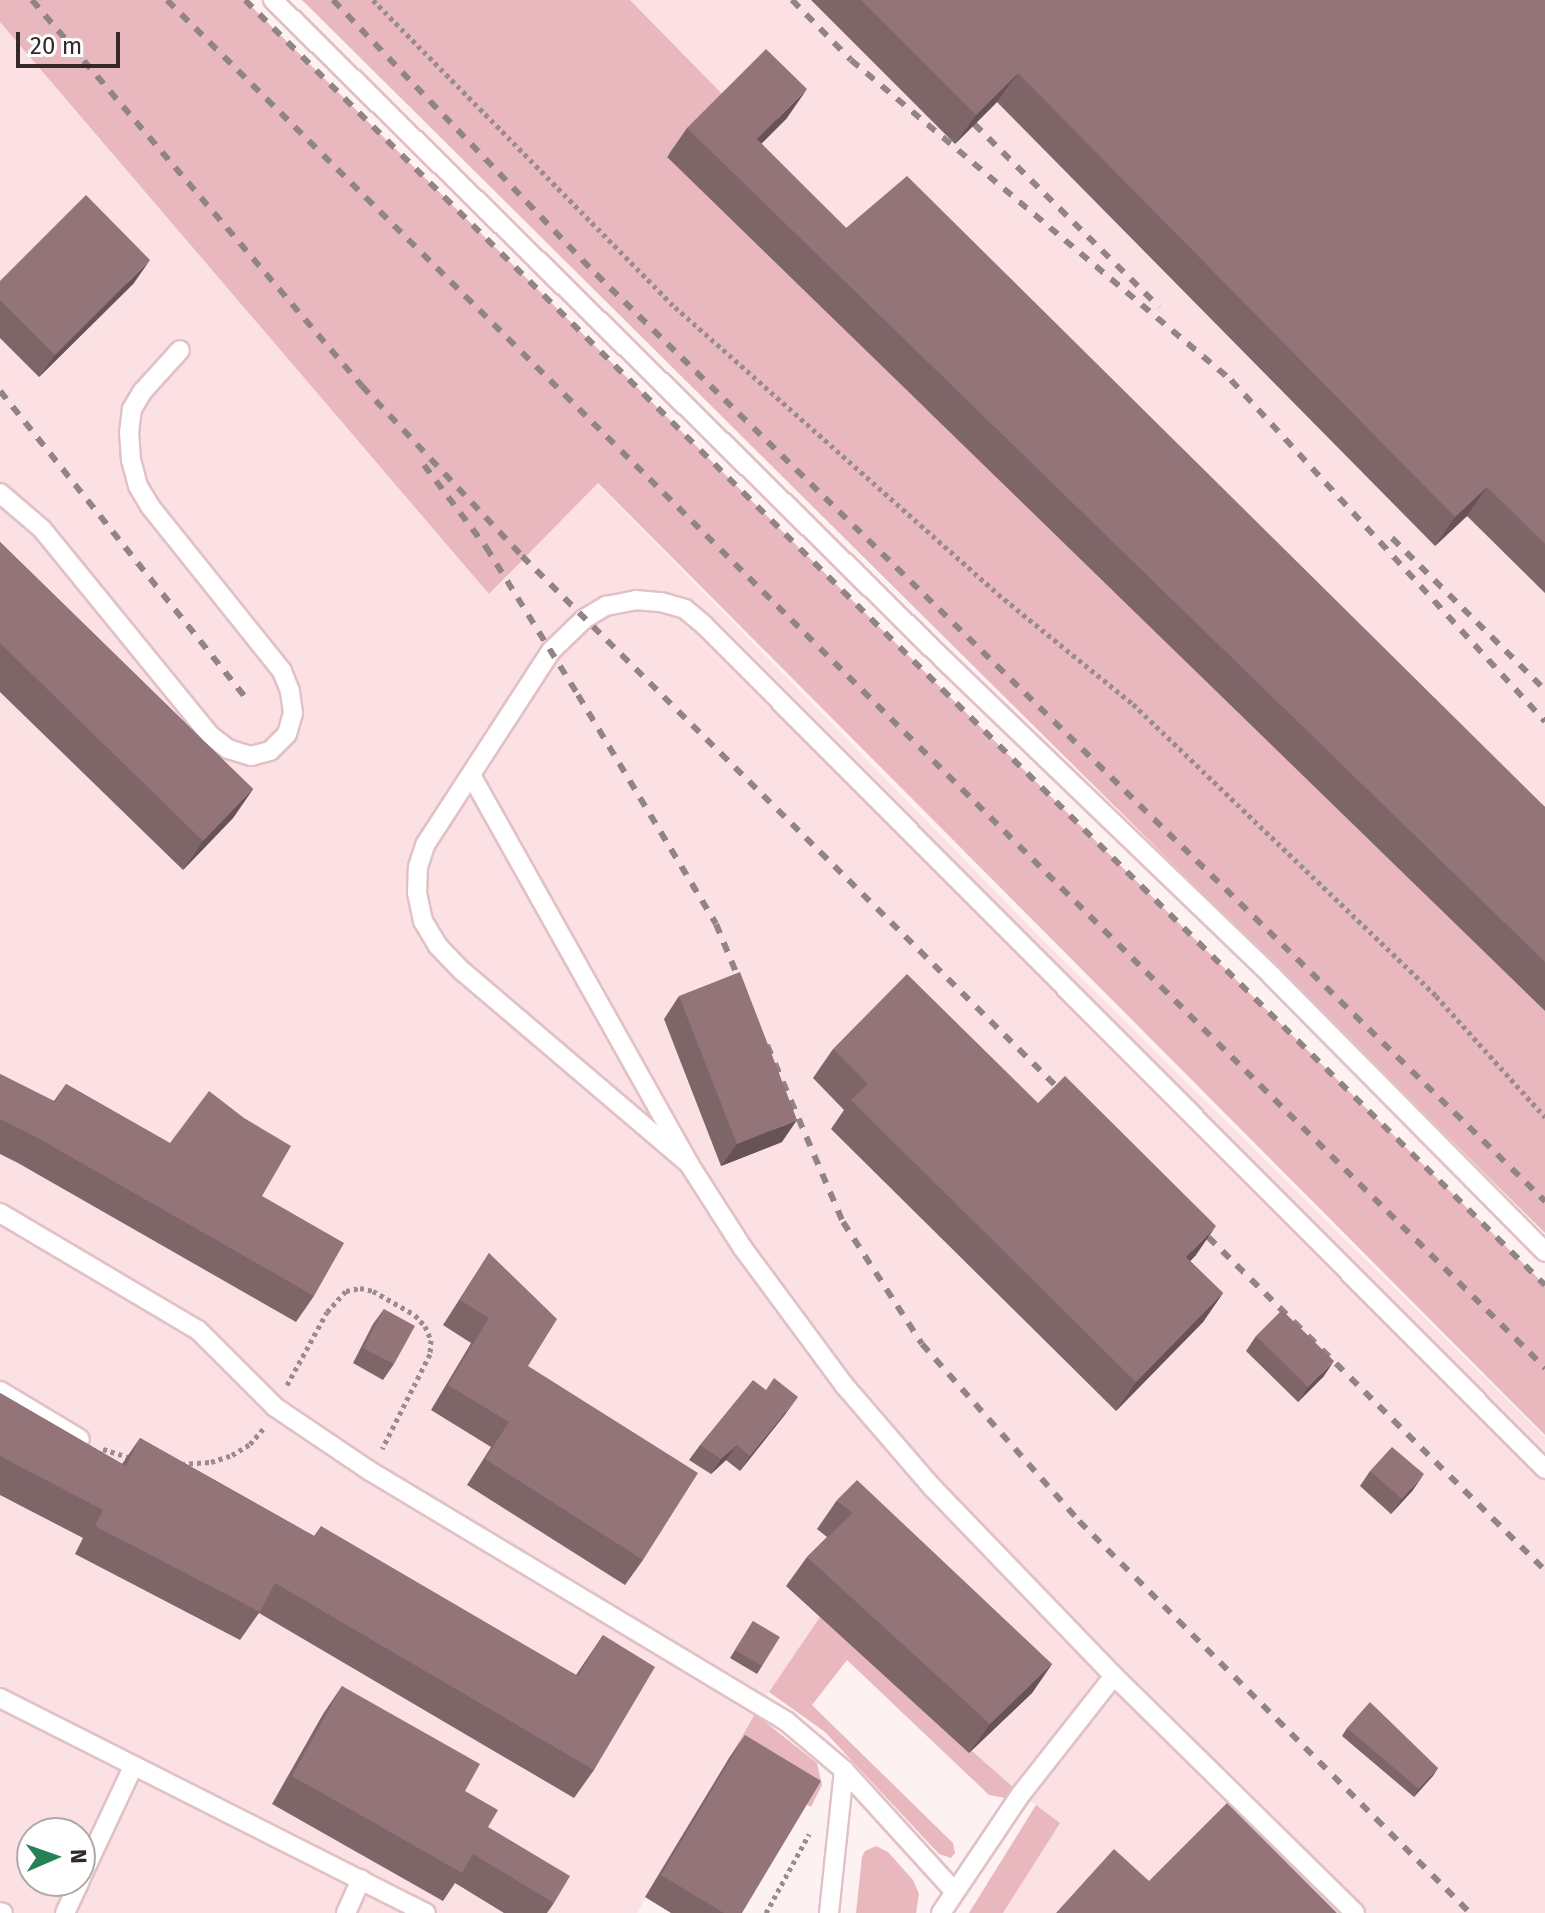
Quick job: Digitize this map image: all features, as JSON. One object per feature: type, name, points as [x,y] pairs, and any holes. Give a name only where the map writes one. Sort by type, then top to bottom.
[{"type":"lane","points":[[273,0],[875,594],[1272,976],[1545,1252]]},
{"type":"lane","points":[[0,493],[42,529],[210,735],[228,749],[251,756],[270,751],[287,734],[293,713],[282,671],[150,506],[138,486],[131,460],[129,433],[132,409],[143,391],[180,350]]},
{"type":"lane","points":[[689,1164],[462,971],[438,946],[423,921],[417,893],[418,867],[425,845],[551,651],[584,619],[606,606],[636,600],[661,602],[685,609],[1545,1469]]},
{"type":"lane","points":[[471,775],[689,1164],[742,1247],[852,1395],[933,1488],[1114,1676],[1355,1913]]},
{"type":"lane","points":[[0,1213],[198,1330],[275,1407],[370,1471],[761,1703],[844,1770],[954,1891]]},
{"type":"lane","points":[[0,1391],[80,1439]]},
{"type":"lane","points":[[941,1913],[1021,1794],[1114,1676]]},
{"type":"lane","points":[[0,1698],[426,1913]]},
{"type":"lane","points":[[96,1846],[133,1767]]},
{"type":"lane","points":[[829,1913],[844,1770]]},
{"type":"lane","points":[[346,1913],[361,1879]]},
{"type":"path","points":[[373,0],[675,307],[998,594],[1133,704],[1436,996],[1545,1117]]},
{"type":"path","points":[[170,1463],[211,1462],[232,1455],[250,1444],[275,1407],[327,1312],[346,1291],[360,1288],[373,1291],[415,1315],[425,1326],[431,1340],[430,1354],[370,1471]]},
{"type":"path","points":[[80,1439],[113,1453],[144,1460]]},
{"type":"path","points":[[766,1913],[816,1822]]},
{"type":"shaded area","points":[[0,0],[245,0],[1545,1285],[1545,1435],[598,483],[489,594],[0,22]]},
{"type":"shaded area","points":[[302,0],[630,0],[726,98],[667,156],[1545,1011],[1545,1233]]},
{"type":"shaded area","points":[[630,0],[1545,0],[1545,1011],[798,283],[725,98]]},
{"type":"shaded area","points":[[0,1],[489,594],[597,483],[1037,934],[1545,1437],[1545,1913],[1003,1913],[1059,1823],[969,1753],[821,1617],[761,1703],[637,1913],[0,1913]]},
{"type":"shaded area","points":[[820,1617],[1014,1788],[1005,1798],[989,1795],[847,1660],[812,1705],[953,1843],[955,1853],[951,1858],[939,1854],[825,1732],[769,1692]]},
{"type":"shaded area","points":[[755,1714],[817,1763],[822,1785],[811,1807],[729,1758]]},
{"type":"shaded area","points":[[1036,1805],[1060,1823],[1003,1913],[969,1913]]},
{"type":"shaded area","points":[[876,1846],[888,1852],[913,1880],[919,1894],[916,1913],[856,1913],[862,1857],[865,1851]]},
{"type":"building","points":[[861,0],[1545,0],[1545,544],[1487,487],[1455,517],[1018,73],[976,115]]},
{"type":"building","points":[[766,49],[807,89],[757,139],[846,228],[907,176],[1545,807],[1545,962],[687,128]]},
{"type":"building","points":[[86,195],[150,260],[55,355],[0,300],[0,281]]},
{"type":"building","points":[[0,542],[253,789],[203,841],[0,643]]},
{"type":"building","points":[[740,972],[797,1120],[737,1144],[679,996]]},
{"type":"building","points":[[907,974],[1038,1103],[1065,1076],[1216,1226],[1186,1257],[1223,1293],[1136,1382],[851,1100],[868,1084],[833,1049]]},
{"type":"building","points":[[0,1074],[55,1102],[66,1084],[170,1143],[209,1091],[244,1118],[291,1146],[262,1196],[344,1243],[314,1296],[0,1119]]},
{"type":"building","points":[[489,1253],[557,1319],[528,1366],[698,1473],[643,1560],[485,1459],[509,1422],[448,1385],[489,1318],[460,1300]]},
{"type":"building","points":[[384,1309],[415,1326],[394,1364],[363,1348]]},
{"type":"building","points":[[1282,1310],[1334,1361],[1308,1387],[1256,1336]]},
{"type":"building","points":[[774,1378],[798,1397],[750,1456],[737,1445],[721,1459],[700,1445],[753,1380],[766,1390]]},
{"type":"building","points":[[0,1393],[126,1466],[140,1438],[314,1536],[321,1526],[578,1676],[603,1635],[655,1667],[594,1770],[275,1583],[260,1612],[95,1526],[103,1510],[0,1456]]},
{"type":"building","points":[[1392,1447],[1424,1474],[1402,1499],[1370,1471]]},
{"type":"building","points":[[857,1480],[1052,1664],[990,1724],[807,1557],[853,1513],[837,1500]]},
{"type":"building","points":[[753,1621],[780,1637],[762,1666],[735,1650]]},
{"type":"building","points":[[342,1686],[480,1764],[465,1791],[498,1810],[488,1827],[570,1876],[554,1903],[473,1854],[462,1873],[292,1776]]},
{"type":"building","points":[[1370,1702],[1438,1768],[1419,1789],[1347,1728]]},
{"type":"building","points":[[745,1735],[821,1781],[742,1913],[724,1913],[661,1875]]},
{"type":"building","points":[[1227,1803],[1337,1913],[1056,1913],[1114,1849],[1149,1881]]},
{"type":"railway","points":[[32,0],[362,386],[522,556],[1072,1102]]},
{"type":"railway","points":[[167,0],[1545,1368]]},
{"type":"railway","points":[[245,0],[1545,1285]]},
{"type":"railway","points":[[333,0],[596,274],[1545,1201]]},
{"type":"railway","points":[[792,0],[851,60],[1231,380],[1545,722]]},
{"type":"railway","points":[[960,110],[1159,307]]},
{"type":"railway","points":[[0,391],[247,699]]},
{"type":"railway","points":[[424,465],[486,547],[578,695],[716,924],[745,994]]},
{"type":"railway","points":[[1392,538],[1545,690]]},
{"type":"railway","points":[[767,1045],[843,1222],[922,1344],[1079,1521],[1470,1913]]},
{"type":"railway","points":[[1194,1223],[1545,1570]]}]
